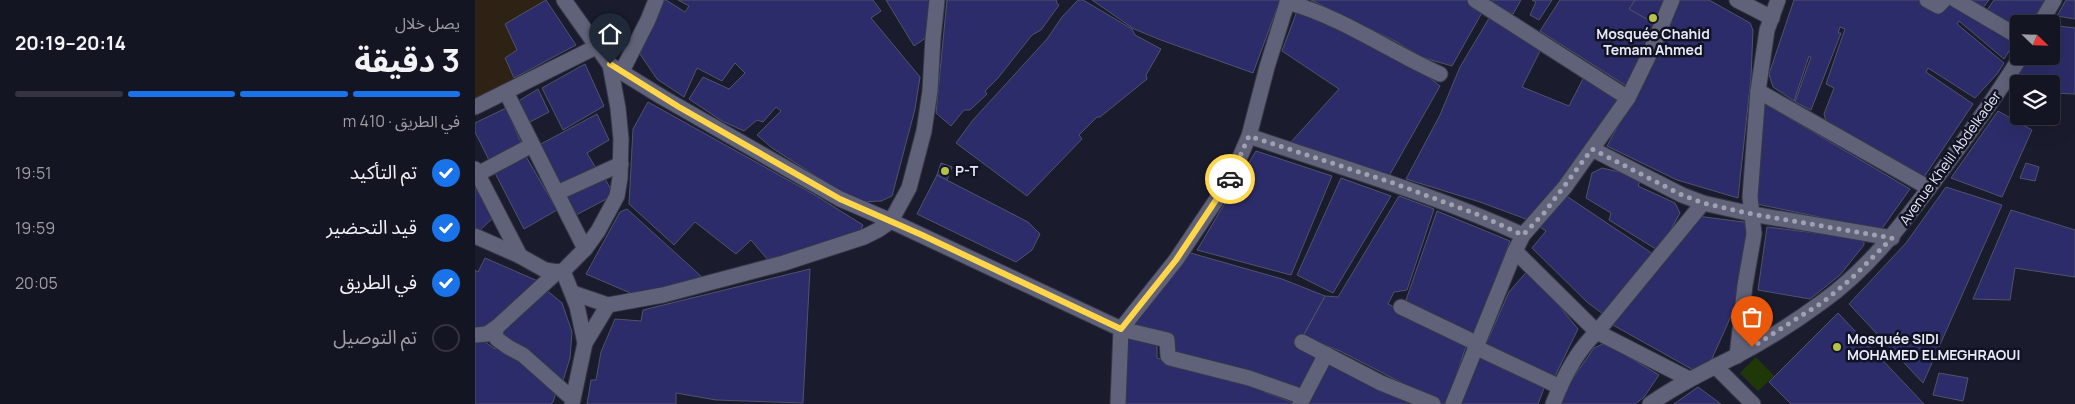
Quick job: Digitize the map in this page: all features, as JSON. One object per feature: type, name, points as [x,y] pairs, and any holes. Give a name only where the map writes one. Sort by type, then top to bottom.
[{"type":"street","points":[[564,0],[616,68],[662,97],[840,199],[1121,329],[1167,340],[1169,357],[1249,378],[1302,400],[1326,354]]},
{"type":"street","points":[[475,335],[487,334],[497,327],[585,249],[617,196],[621,164],[616,68],[648,20],[656,0]]},
{"type":"street","points":[[573,293],[608,305],[663,295],[784,263],[864,237],[891,221],[909,188],[924,131],[930,91],[937,0]]},
{"type":"street","points":[[1475,0],[1628,98]]},
{"type":"street","points":[[1453,404],[1475,345],[1523,235],[1544,213],[1628,98],[1649,55],[1672,0]]},
{"type":"street","points":[[1737,0],[1772,18]]},
{"type":"street","points":[[1737,356],[1745,285],[1754,234],[1751,179],[1758,91],[1767,30],[1778,0]]},
{"type":"street","points":[[1927,0],[1937,6],[1944,0]]},
{"type":"street","points":[[1955,0],[2010,32]]},
{"type":"street","points":[[2045,15],[2054,0]]},
{"type":"street","points":[[1118,404],[1121,329],[1176,260],[1231,178],[1249,136],[1267,66],[1288,1],[1351,27],[1397,54],[1440,74]]},
{"type":"street","points":[[475,107],[598,46]]},
{"type":"street","name":"Avenue Khelil Abdelkader","points":[[1650,404],[1689,379],[1737,356],[1823,302],[1851,279],[1892,238],[2004,84],[2016,65]]},
{"type":"street","points":[[1758,91],[1929,188]]},
{"type":"street","points":[[506,92],[585,249]]},
{"type":"street","points":[[1249,136],[1393,183],[1479,215],[1523,235]]},
{"type":"street","points":[[520,256],[476,171],[532,145]]},
{"type":"street","points":[[1592,149],[1682,195],[1703,203],[1752,214],[1892,238]]},
{"type":"street","points":[[557,193],[621,164]]},
{"type":"street","points":[[1553,404],[1559,387],[1578,354],[1703,203]]},
{"type":"street","points":[[475,236],[520,256],[545,270],[560,272]]},
{"type":"street","points":[[1515,251],[1597,332],[1689,379]]},
{"type":"street","points":[[560,272],[573,293],[585,343]]},
{"type":"street","points":[[497,327],[495,334],[497,339],[523,355],[568,398],[585,343],[608,305]]},
{"type":"street","points":[[1401,306],[1559,387]]},
{"type":"street","points":[[1302,342],[1381,383],[1433,404]]},
{"type":"street","points":[[1715,366],[1753,404]]},
{"type":"shaded area","points":[[475,0],[546,0],[505,24],[517,50],[505,58],[514,78],[475,98]]},
{"type":"green space","points":[[1756,357],[1774,376],[1758,391],[1740,373]]},
{"type":"building","points":[[546,0],[576,45],[514,78],[505,58],[517,50],[505,24]]},
{"type":"building","points":[[661,0],[666,0],[685,12],[689,6],[678,0],[873,0],[881,11],[871,18],[920,77],[915,109],[892,196],[881,201],[862,202],[835,188],[772,148],[757,135],[781,111],[776,107],[763,122],[757,120],[744,131],[722,121],[689,99],[703,77],[729,89],[745,73],[735,63],[722,81],[697,68],[684,97],[657,79],[640,54]]},
{"type":"building","points":[[886,0],[935,0],[930,35],[914,46]]},
{"type":"building","points":[[947,0],[1057,0],[1056,2],[1059,5],[1041,30],[1032,35],[998,78],[985,91],[987,94],[970,110],[964,110],[951,126],[936,113]]},
{"type":"building","points":[[1078,0],[1083,0],[1132,29],[1135,35],[1161,49],[1146,75],[1147,79],[1100,117],[1097,117],[1079,135],[1082,139],[1027,196],[956,143],[973,120],[1047,39],[1062,17]]},
{"type":"building","points":[[1092,0],[1280,0],[1253,73],[1134,29]]},
{"type":"building","points":[[1311,0],[1468,0],[1484,9],[1452,66],[1421,57],[1397,42]]},
{"type":"building","points":[[1492,0],[1521,0],[1513,14],[1491,2]]},
{"type":"building","points":[[1532,0],[1552,0],[1539,20],[1530,15],[1536,2]]},
{"type":"building","points":[[1560,0],[1670,0],[1628,87],[1540,31]]},
{"type":"building","name":"Mosquée Chahid Temam Ahmed","points":[[1635,0],[1669,0],[1659,26],[1629,9]]},
{"type":"building","points":[[1678,0],[1709,0],[1750,23],[1753,30],[1751,77],[1738,198],[1677,180],[1607,146],[1655,59],[1672,21],[1668,19]]},
{"type":"building","points":[[1794,0],[1946,0],[2010,37],[2010,50],[2004,59],[1959,21],[1957,24],[2004,63],[1997,74],[1975,98],[1928,68],[1926,72],[1973,104],[1922,180],[1827,124],[1824,114],[1834,88],[1826,84],[1845,29],[1840,27],[1838,33],[1841,33],[1811,110],[1795,102],[1811,57],[1809,56],[1794,101],[1773,87],[1769,74]]},
{"type":"building","points":[[1961,0],[1989,0],[1980,11]]},
{"type":"building","points":[[1994,0],[2045,0],[2036,15],[2010,15],[2010,28],[1985,13]]},
{"type":"building","points":[[2066,0],[2075,0],[2075,19],[2058,15]]},
{"type":"building","points":[[1297,11],[1385,51],[1420,70],[1440,86],[1389,176],[1303,152],[1291,142],[1339,89],[1282,51]]},
{"type":"building","points":[[1491,15],[1542,47],[1522,87],[1569,106],[1586,73],[1623,97],[1534,222],[1480,202],[1406,179],[1440,115],[1460,67]]},
{"type":"building","points":[[2060,26],[2075,28],[2075,94],[2060,93],[2060,75],[2018,75],[2024,65],[2060,65]]},
{"type":"building","points":[[585,64],[604,106],[563,130],[542,88]]},
{"type":"building","points":[[538,89],[549,112],[528,123],[517,102]]},
{"type":"building","points":[[648,102],[815,195],[863,225],[860,232],[768,260],[751,240],[736,254],[695,222],[674,245],[629,204],[633,129]]},
{"type":"building","points":[[1762,102],[1910,189],[1881,230],[1752,203]]},
{"type":"building","points":[[506,108],[523,147],[491,164],[475,132],[475,123]]},
{"type":"building","points":[[1998,111],[2010,118],[2010,125],[2023,125],[2032,130],[2002,197],[1951,178]]},
{"type":"building","points":[[597,114],[609,140],[587,153],[597,170],[562,186],[539,145]]},
{"type":"building","points":[[1256,151],[1332,176],[1291,275],[1197,250]]},
{"type":"building","points":[[524,153],[557,210],[524,229],[494,171]]},
{"type":"building","name":"P-T","points":[[941,163],[952,167],[947,180],[937,175]]},
{"type":"building","points":[[2026,163],[2039,167],[2035,181],[2020,178]]},
{"type":"building","points":[[1602,168],[1642,177],[1638,186],[1675,203],[1680,213],[1659,251],[1609,220],[1611,213],[1586,198],[1592,173]]},
{"type":"building","points":[[603,175],[614,195],[576,215],[566,196]]},
{"type":"building","points":[[937,175],[1028,222],[1040,234],[1032,250],[1016,262],[917,214]]},
{"type":"building","points":[[1341,178],[1391,196],[1333,293],[1297,275]]},
{"type":"building","points":[[475,182],[494,217],[480,230],[475,228]]},
{"type":"building","points":[[1946,187],[2002,205],[1923,383],[1849,304],[1906,243]]},
{"type":"building","points":[[1565,195],[1653,254],[1607,317],[1587,302],[1532,248],[1546,231],[1540,227]]},
{"type":"building","points":[[1399,196],[1434,209],[1407,290],[1394,292],[1388,304],[1467,343],[1447,404],[1443,404],[1340,351],[1303,336],[1325,296],[1338,297]]},
{"type":"building","points":[[627,209],[702,277],[635,295],[586,274],[620,212]]},
{"type":"building","points":[[2011,210],[2075,230],[2075,277],[2015,268],[2010,300],[1973,299]]},
{"type":"building","points":[[1437,211],[1510,241],[1475,334],[1405,303]]},
{"type":"building","points":[[1697,216],[1751,223],[1736,305],[1710,363],[1695,371],[1613,325]]},
{"type":"building","points":[[1767,227],[1864,239],[1864,245],[1840,275],[1810,299],[1758,290]]},
{"type":"building","points":[[1187,252],[1282,279],[1325,296],[1298,345],[1319,356],[1302,392],[1169,356],[1171,339],[1123,327]]},
{"type":"building","points":[[485,258],[540,282],[485,331],[480,327],[475,331],[475,270],[478,272]]},
{"type":"building","points":[[810,269],[803,403],[716,400],[676,393],[676,404],[587,404],[591,380],[596,380],[601,352],[615,319],[641,321],[643,310]]},
{"type":"building","points":[[1529,269],[1578,329],[1554,378],[1486,344],[1509,292]]},
{"type":"building","points":[[545,289],[562,303],[572,332],[570,358],[562,384],[498,331]]},
{"type":"building","name":"Mosquée SIDI MOHAMED ELMEGHRAOUI","points":[[1838,313],[1924,404],[1791,404],[1769,382]]},
{"type":"building","points":[[1122,333],[1157,339],[1157,358],[1265,386],[1264,392],[1297,404],[1125,404]]},
{"type":"building","points":[[478,337],[495,349],[498,345],[517,361],[522,357],[557,389],[553,402],[551,404],[475,404],[475,341]]},
{"type":"building","points":[[1605,343],[1659,375],[1644,397],[1635,404],[1561,404],[1571,381],[1594,348]]},
{"type":"building","points":[[1474,355],[1544,388],[1538,404],[1456,404]]},
{"type":"building","points":[[1327,358],[1411,404],[1302,404]]},
{"type":"building","points":[[1939,373],[1968,378],[1963,401],[1933,395]]},
{"type":"building","points":[[1698,387],[1721,404],[1674,404]]},
{"type":"way so far","points":[[1230,179],[1249,136],[1293,152],[1393,183],[1479,215],[1523,235],[1565,187],[1592,149],[1682,195],[1703,203],[1752,214],[1892,238],[1851,279],[1823,302],[1752,347]]},
{"type":"place","name":"Mosquée Chahid Temam Ahmed","points":[[1653,18]]},
{"type":"place","name":"P-T","points":[[945,171]]},
{"type":"place","name":"Mosquée SIDI MOHAMED ELMEGHRAOUI","points":[[1837,347]]},
{"type":"route","points":[[610,64],[679,107],[840,199],[922,235],[1121,329],[1176,260],[1230,179]]}]
